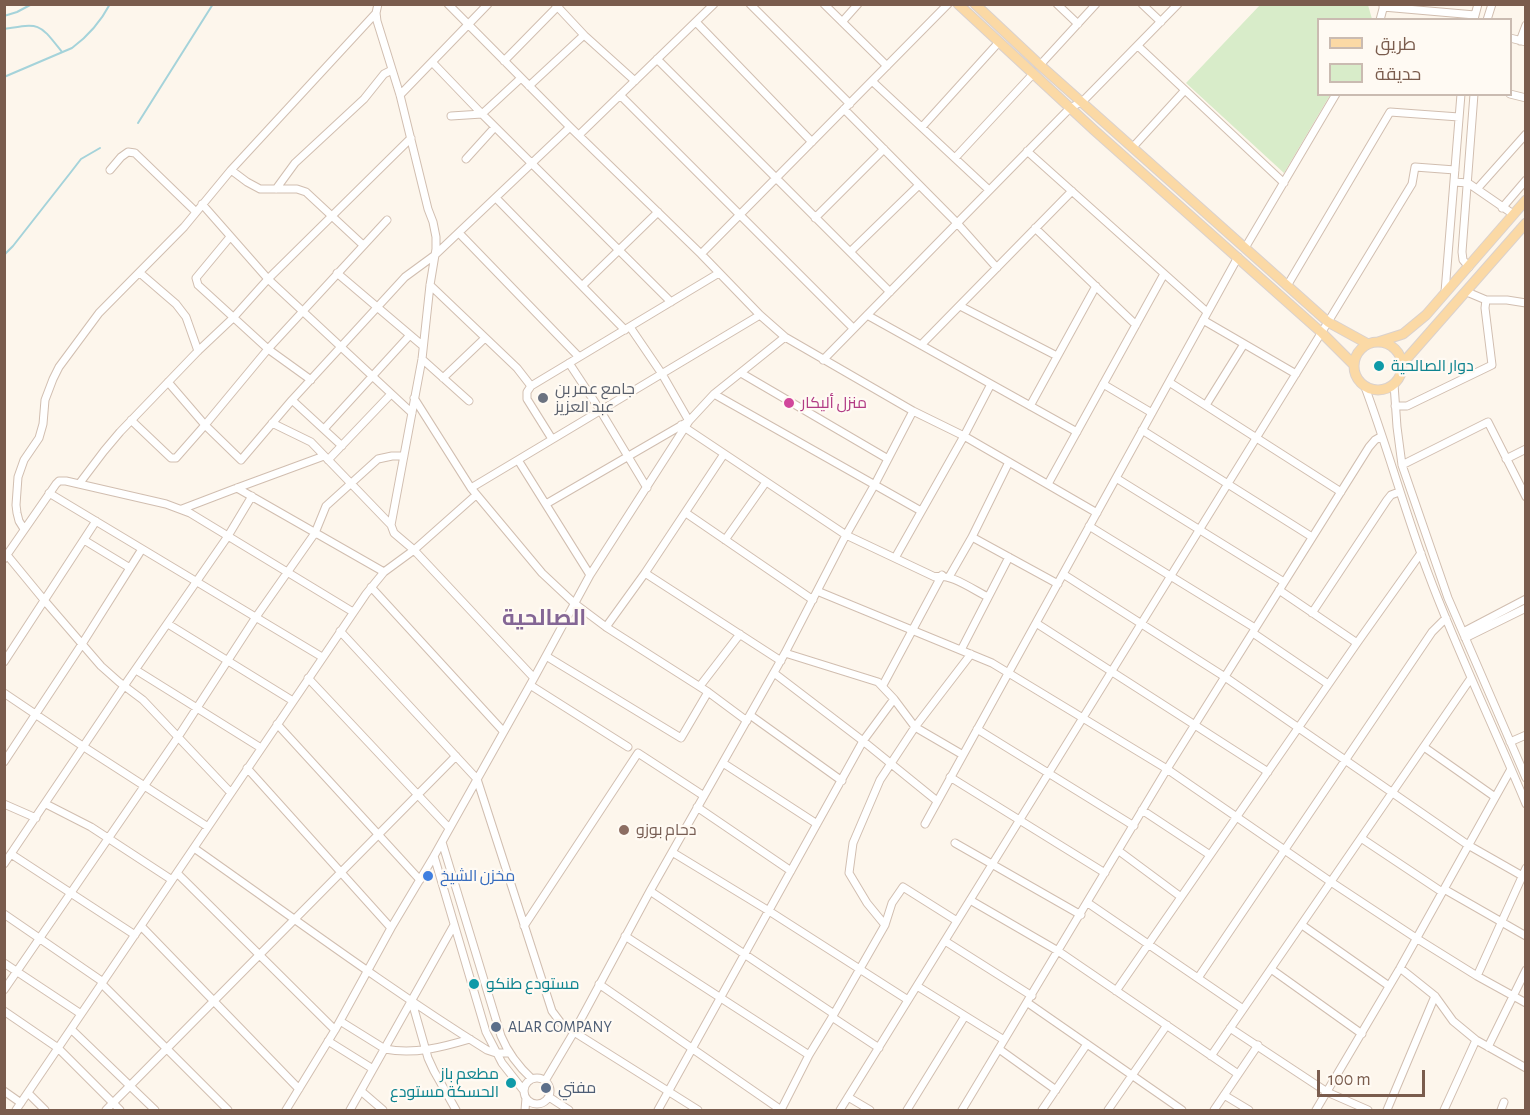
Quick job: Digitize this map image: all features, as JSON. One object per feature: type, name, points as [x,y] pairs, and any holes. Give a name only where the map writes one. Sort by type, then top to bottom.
[{"type":"main road","points":[[958,4],[1070,108],[1322,333],[1354,365]]},
{"type":"main road","points":[[975,4],[1040,65],[1328,322],[1368,344]]},
{"type":"main road","points":[[1378,342],[1388,344],[1397,351],[1402,364],[1401,375],[1394,384],[1380,390],[1365,387],[1356,378],[1354,365],[1358,352],[1368,344],[1398,337],[1410,330],[1445,294],[1526,200]]},
{"type":"main road","points":[[1402,364],[1526,223]]},
{"type":"street","points":[[448,4],[760,315],[785,337],[1097,513]]},
{"type":"street","points":[[400,95],[488,4]]},
{"type":"street","points":[[750,4],[997,268]]},
{"type":"street","points":[[824,4],[887,66]]},
{"type":"street","points":[[842,22],[858,4]]},
{"type":"street","points":[[701,254],[948,4]]},
{"type":"street","points":[[1057,4],[1078,24]]},
{"type":"street","points":[[1040,65],[1096,4]]},
{"type":"street","points":[[1143,4],[1161,22]]},
{"type":"street","points":[[823,360],[1027,151],[1070,108],[1083,102],[1178,4]]},
{"type":"street","points":[[1383,5],[1474,17],[1478,4]]},
{"type":"street","points":[[504,61],[558,5],[584,35],[635,81]]},
{"type":"street","points":[[579,135],[712,5]]},
{"type":"street","points":[[376,7],[377,21],[400,95],[436,237],[422,359],[391,525]]},
{"type":"street","points":[[24,529],[16,513],[18,477],[24,460],[39,438],[45,400],[59,367],[99,314],[184,227],[231,170],[376,7]]},
{"type":"street","points":[[696,22],[812,142]]},
{"type":"street","points":[[1523,41],[1526,25]]},
{"type":"street","points":[[529,86],[584,35]]},
{"type":"street","points":[[922,127],[999,42]]},
{"type":"street","points":[[1138,46],[1284,183]]},
{"type":"street","points":[[657,60],[890,291]]},
{"type":"street","points":[[432,62],[672,302]]},
{"type":"street","points":[[276,189],[295,163],[357,106],[384,74],[392,70]]},
{"type":"street","points":[[955,158],[1033,74]]},
{"type":"street","points":[[451,116],[482,114],[521,78]]},
{"type":"street","points":[[872,81],[989,190]]},
{"type":"street","points":[[1133,147],[1185,90]]},
{"type":"street","points":[[620,95],[854,328]]},
{"type":"street","points":[[1245,248],[1335,96]]},
{"type":"street","points":[[1445,294],[1461,96]]},
{"type":"street","points":[[1469,267],[1462,257],[1474,96]]},
{"type":"street","points":[[1287,286],[1390,112],[1459,117]]},
{"type":"street","points":[[466,159],[495,127]]},
{"type":"street","points":[[168,382],[205,425],[241,460],[292,400],[405,277],[435,255],[570,127]]},
{"type":"street","points":[[1477,189],[1526,134]]},
{"type":"street","points":[[79,484],[131,420],[233,318],[268,279],[411,138]]},
{"type":"street","points":[[815,218],[884,149]]},
{"type":"street","points":[[1027,151],[1207,312]]},
{"type":"street","points":[[110,170],[128,152],[135,153],[196,212]]},
{"type":"street","points":[[840,1110],[1322,333],[1412,184],[1415,167],[1455,170]]},
{"type":"street","points":[[231,170],[260,189],[297,189],[306,192],[363,245]]},
{"type":"street","points":[[1502,208],[1526,180]]},
{"type":"street","points":[[1454,182],[1468,183],[1514,214]]},
{"type":"street","points":[[850,252],[919,185]]},
{"type":"street","points":[[921,345],[1072,191]]},
{"type":"street","points":[[496,198],[582,286],[627,328],[662,374],[685,425],[846,536],[935,577],[946,576],[988,597]]},
{"type":"street","points":[[202,204],[268,279],[412,413]]},
{"type":"street","points":[[582,286],[658,212]]},
{"type":"street","points":[[131,420],[173,459],[176,458],[268,349],[387,220]]},
{"type":"street","points":[[1035,228],[1136,325]]},
{"type":"street","points":[[459,233],[579,357]]},
{"type":"street","points":[[231,237],[199,273],[196,281],[198,285],[268,349],[311,380]]},
{"type":"street","points":[[925,824],[1238,257]]},
{"type":"street","points":[[140,273],[176,304],[186,317],[198,351]]},
{"type":"street","points":[[337,273],[423,346]]},
{"type":"street","points":[[552,439],[527,399],[527,392],[531,386],[719,273]]},
{"type":"street","points":[[1048,484],[1164,274]]},
{"type":"street","points":[[430,285],[517,368],[531,386]]},
{"type":"street","points":[[1030,406],[1096,286]]},
{"type":"street","points":[[1467,292],[1486,300],[1526,303]]},
{"type":"street","points":[[1395,406],[1407,406],[1492,365],[1486,300]]},
{"type":"street","points":[[960,306],[1057,356]]},
{"type":"street","points":[[471,488],[760,315]]},
{"type":"street","points":[[867,315],[1077,432]]},
{"type":"street","points":[[1203,320],[1296,374]]},
{"type":"street","points":[[324,429],[410,335]]},
{"type":"street","points":[[286,1110],[335,1030],[442,842],[590,575],[685,425],[714,394],[785,337]]},
{"type":"street","points":[[443,378],[485,338]]},
{"type":"street","points":[[1206,405],[1244,344]]},
{"type":"street","points":[[422,359],[469,401]]},
{"type":"street","points":[[570,363],[647,488]]},
{"type":"street","points":[[741,373],[888,459]]},
{"type":"street","points":[[1169,381],[1341,492]]},
{"type":"street","points":[[895,558],[991,384]]},
{"type":"street","points":[[1103,384],[1152,413]]},
{"type":"street","points":[[1394,384],[1402,465],[1448,598],[1526,778]]},
{"type":"street","points":[[1365,387],[1428,572],[1526,804]]},
{"type":"street","points":[[182,509],[326,458],[342,446],[391,393]]},
{"type":"street","points":[[714,394],[921,511]]},
{"type":"street","points":[[414,398],[476,495],[542,573],[574,603],[606,627],[700,686],[842,781]]},
{"type":"street","points":[[292,400],[342,446]]},
{"type":"street","points":[[545,1081],[697,807],[774,674],[913,411]]},
{"type":"street","points":[[1402,465],[1488,422],[1526,497]]},
{"type":"street","points":[[273,423],[310,442],[391,525],[394,533],[414,550],[532,682],[628,747]]},
{"type":"street","points":[[546,504],[685,425]]},
{"type":"street","points":[[1143,430],[1312,537]]},
{"type":"street","points":[[974,1110],[964,1108],[1142,810],[1369,447],[1382,436]]},
{"type":"street","points":[[1506,459],[1526,449]]},
{"type":"street","points":[[606,627],[686,513],[724,454]]},
{"type":"street","points":[[4,990],[315,533],[326,506],[378,459],[404,456]]},
{"type":"street","points":[[518,460],[590,575]]},
{"type":"street","points":[[883,685],[912,631],[972,537],[1009,462]]},
{"type":"street","points":[[1116,478],[1284,582]]},
{"type":"street","points":[[231,793],[143,700],[101,666],[6,557],[24,529],[59,481],[166,504],[197,517],[353,612]]},
{"type":"street","points":[[725,540],[766,482]]},
{"type":"street","points":[[237,488],[384,572]]},
{"type":"street","points":[[1312,613],[1387,500],[1391,495],[1399,492]]},
{"type":"street","points":[[49,493],[322,657]]},
{"type":"street","points":[[16,1110],[371,587],[384,572],[414,550],[476,495]]},
{"type":"street","points":[[4,864],[228,536],[252,496]]},
{"type":"street","points":[[686,513],[813,600]]},
{"type":"street","points":[[4,662],[96,521]]},
{"type":"street","points":[[1089,526],[1254,630],[1328,684]]},
{"type":"street","points":[[972,537],[1058,584]]},
{"type":"street","points":[[84,540],[130,567]]},
{"type":"street","points":[[4,762],[142,549]]},
{"type":"street","points":[[1116,991],[1421,553]]},
{"type":"street","points":[[961,650],[1009,557]]},
{"type":"street","points":[[645,573],[781,661]]},
{"type":"street","points":[[1063,574],[1225,677],[1468,845],[1524,878]]},
{"type":"street","points":[[371,587],[503,731]]},
{"type":"street","points":[[1279,590],[1357,643]]},
{"type":"street","points":[[817,591],[992,663],[1167,769],[1416,938],[1526,1003]]},
{"type":"street","points":[[1464,635],[1526,599]]},
{"type":"street","points":[[1464,635],[1526,608]]},
{"type":"street","points":[[1198,978],[1432,632],[1446,618]]},
{"type":"street","points":[[1036,623],[1268,772]]},
{"type":"street","points":[[168,624],[293,701]]},
{"type":"street","points":[[340,631],[477,779],[552,1011],[561,1023],[574,1032],[698,1110]]},
{"type":"street","points":[[700,686],[740,634]]},
{"type":"street","points":[[785,653],[878,681],[915,727],[963,755]]},
{"type":"street","points":[[885,925],[867,903],[849,873],[853,843],[876,786],[915,727],[971,654]]},
{"type":"street","points":[[546,656],[681,738],[708,692]]},
{"type":"street","points":[[136,670],[261,748]]},
{"type":"street","points":[[774,674],[863,741],[937,801]]},
{"type":"street","points":[[308,678],[449,828]]},
{"type":"street","points":[[1211,1056],[1472,678]]},
{"type":"street","points":[[4,693],[208,827]]},
{"type":"street","points":[[657,1110],[863,741],[894,699]]},
{"type":"street","points":[[277,724],[420,880]]},
{"type":"street","points":[[977,729],[1134,826]]},
{"type":"street","points":[[1510,742],[1526,735]]},
{"type":"street","points":[[1424,747],[1495,797]]},
{"type":"street","points":[[524,926],[638,753],[704,796]]},
{"type":"street","points":[[106,1110],[456,756]]},
{"type":"street","points":[[723,763],[817,825]]},
{"type":"street","points":[[247,768],[391,928]]},
{"type":"street","points":[[1316,1110],[1400,968],[1511,769]]},
{"type":"street","points":[[950,777],[1106,873]]},
{"type":"street","points":[[4,804],[36,818]]},
{"type":"street","points":[[46,804],[174,876],[335,1030]]},
{"type":"street","points":[[697,807],[791,872]]},
{"type":"street","points":[[1142,810],[1210,855]]},
{"type":"street","points":[[1361,838],[1443,890],[1526,936]]},
{"type":"street","points":[[442,842],[497,1027],[509,1053],[532,1079]]},
{"type":"street","points":[[955,843],[1081,915]]},
{"type":"street","points":[[194,848],[368,972],[470,1040],[487,1050],[509,1053]]},
{"type":"street","points":[[1119,851],[1181,897]]},
{"type":"street","points":[[672,852],[908,1000]]},
{"type":"street","points":[[11,854],[135,935]]},
{"type":"street","points":[[434,856],[486,1032],[496,1053],[509,1073],[525,1094],[530,1102],[539,1104],[545,1102],[549,1097],[550,1088],[545,1081],[538,1078],[526,1084],[525,1094],[525,1110]]},
{"type":"street","points":[[1477,976],[1524,878],[1526,868]]},
{"type":"street","points":[[599,984],[781,1110],[809,1055],[885,925],[892,903],[903,887],[957,921]]},
{"type":"street","points":[[650,891],[879,1048]]},
{"type":"street","points":[[970,900],[1058,951],[1238,1074]]},
{"type":"street","points":[[1088,903],[1243,1009]]},
{"type":"street","points":[[4,914],[103,983],[228,1110]]},
{"type":"street","points":[[350,1110],[454,925]]},
{"type":"street","points":[[1302,925],[1389,986]]},
{"type":"street","points":[[141,926],[299,1089]]},
{"type":"street","points":[[625,936],[809,1055]]},
{"type":"street","points":[[945,941],[1030,999],[1087,1044],[1182,1110]]},
{"type":"street","points":[[4,963],[81,1014]]},
{"type":"street","points":[[1400,968],[1435,996],[1453,1021],[1476,1040],[1526,1068]]},
{"type":"street","points":[[1271,969],[1362,1034]]},
{"type":"street","points":[[1488,1047],[1526,970]]},
{"type":"street","points":[[917,986],[1004,1040]]},
{"type":"street","points":[[1387,1110],[1435,996]]},
{"type":"street","points":[[412,1002],[434,1071],[456,1110]]},
{"type":"street","points":[[4,1011],[58,1048],[120,1110]]},
{"type":"street","points":[[907,1110],[965,1016]]},
{"type":"street","points":[[340,1021],[385,1049],[426,1050],[470,1040]]},
{"type":"street","points":[[1108,1110],[1167,1026]]},
{"type":"street","points":[[1230,1028],[1327,1092],[1368,1110]]},
{"type":"street","points":[[71,1029],[155,1110]]},
{"type":"street","points":[[1444,1110],[1476,1040]]},
{"type":"street","points":[[328,1041],[373,1070]]},
{"type":"street","points":[[1042,1110],[1087,1044]]},
{"type":"street","points":[[1214,1110],[1258,1045]]},
{"type":"street","points":[[999,1049],[1056,1090]]},
{"type":"street","points":[[4,1091],[21,1103]]},
{"type":"street","points":[[361,1091],[383,1110]]},
{"type":"street","points":[[28,1093],[45,1110]]},
{"type":"street","points":[[1224,1095],[1249,1110]]},
{"type":"street","points":[[549,1097],[569,1110]]},
{"type":"street","points":[[848,1097],[870,1110]]},
{"type":"street","points":[[1501,1110],[1504,1102]]},
{"type":"green space","points":[[1260,5],[1368,5],[1372,18],[1317,18],[1317,96],[1329,96],[1284,173],[1186,83]]},
{"type":"waterway","points":[[4,16],[32,4]]},
{"type":"waterway","points":[[4,77],[72,48],[93,28],[110,4]]},
{"type":"waterway","points":[[138,123],[213,4]]},
{"type":"waterway","points":[[4,29],[38,27],[62,52]]},
{"type":"waterway","points":[[4,255],[81,159],[100,148]]},
{"type":"place","name":"دوار الصالحية","points":[[1379,366]]},
{"type":"place","name":"جامع عمر بن عبد العزيز","points":[[543,398]]},
{"type":"place","name":"منزل أليكار","points":[[789,403]]},
{"type":"place","name":"دحام بوزو","points":[[624,830]]},
{"type":"place","name":"مخزن الشيخ","points":[[428,876]]},
{"type":"place","name":"مستودع طنكو","points":[[474,984]]},
{"type":"place","name":"ALAR COMPANY","points":[[496,1027]]},
{"type":"place","name":"مطعم باز الحسكة مستودع","points":[[511,1083]]},
{"type":"place","name":"مفتي","points":[[546,1088]]},
{"type":"district","name":"الصالحية","points":[[544,618]]}]
